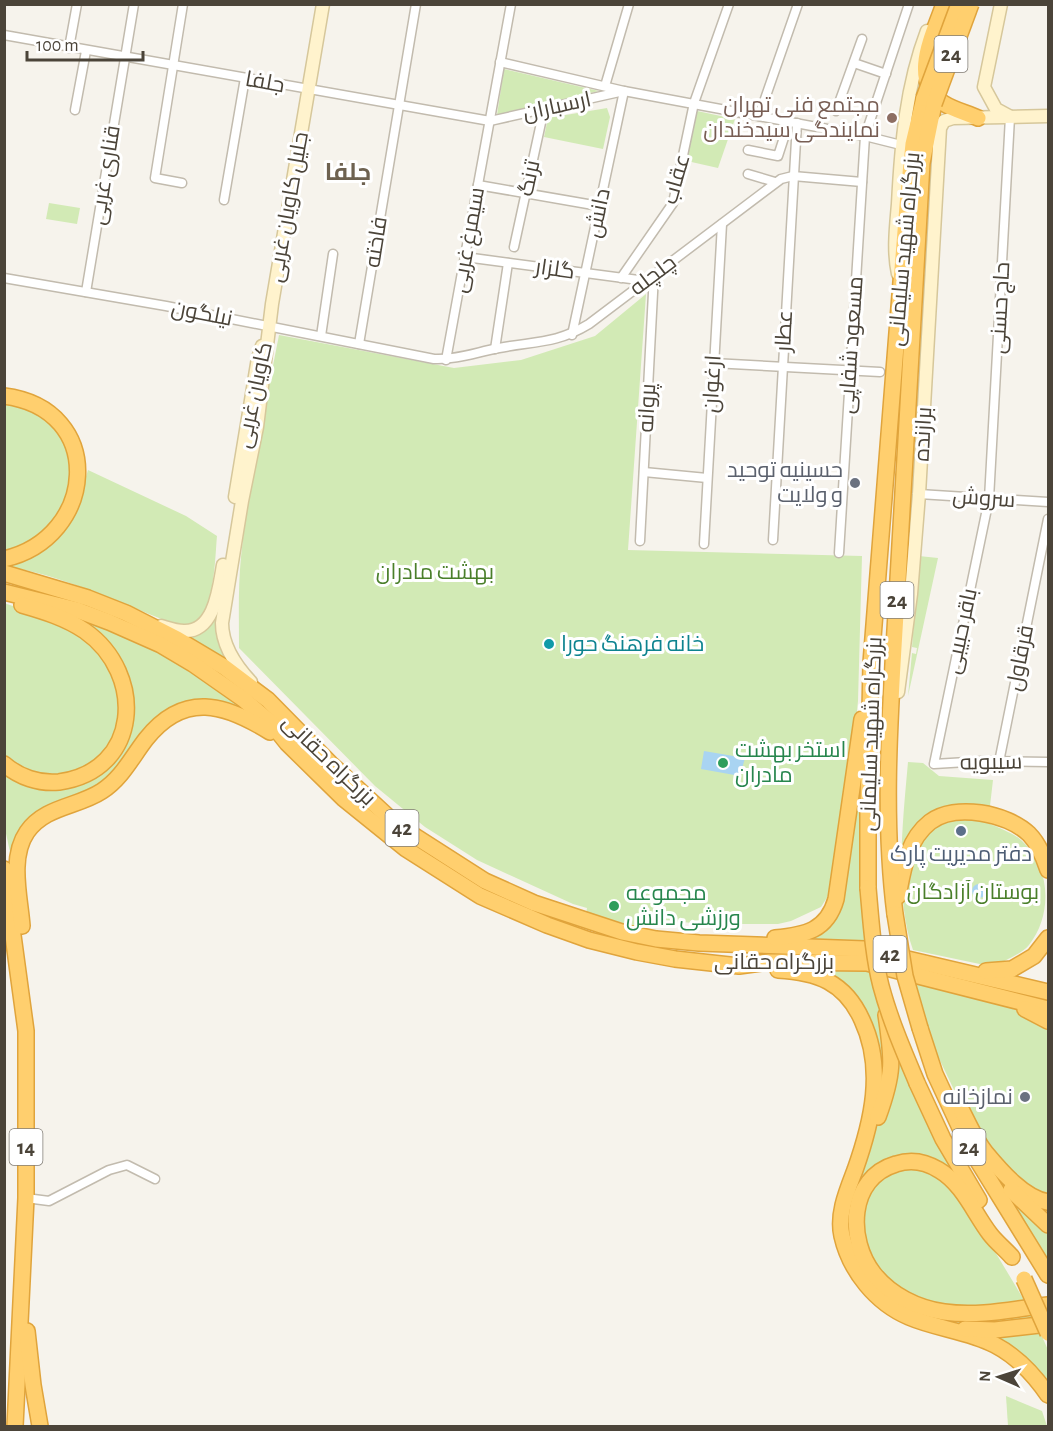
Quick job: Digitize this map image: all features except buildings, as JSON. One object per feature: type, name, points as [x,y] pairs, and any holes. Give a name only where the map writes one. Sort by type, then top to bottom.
[{"type":"highway","points":[[944,4],[926,56],[924,69],[926,83],[944,103],[978,118]]},
{"type":"highway","name":"24","points":[[929,101],[958,4]]},
{"type":"highway","name":"24","points":[[929,101],[971,4]]},
{"type":"highway","name":"بزرگراه شهید سلیمانی","points":[[929,101],[913,144],[900,281],[871,663],[868,888],[870,917],[881,985],[899,1041],[943,1139],[1024,1279],[1048,1333]]},
{"type":"highway","name":"بزرگراه شهید سلیمانی","points":[[929,101],[922,163],[895,638],[890,747],[890,869],[905,976],[942,1092],[968,1145],[1048,1275]]},
{"type":"highway","points":[[4,396],[36,404],[58,420],[69,435],[78,463],[79,477],[71,506],[58,528],[31,549],[4,559]]},
{"type":"highway","name":"بزرگراه حقانی","points":[[4,573],[88,598],[145,622],[224,667],[268,700],[331,764],[396,824],[485,881],[534,903],[622,932],[674,942],[865,949],[972,972],[1048,992]]},
{"type":"highway","name":"بزرگراه حقانی","points":[[4,592],[77,610],[109,622],[161,645],[193,664],[243,699],[271,723],[287,743],[361,814],[406,849],[480,896],[547,925],[589,940],[675,959],[739,966],[769,962],[867,963],[1048,1008]]},
{"type":"highway","points":[[4,599],[84,630],[111,658],[122,680],[126,694],[127,713],[121,738],[112,753],[97,768],[81,777],[54,782],[40,781],[24,777],[4,764]]},
{"type":"highway","points":[[728,944],[801,935],[813,931],[833,910],[871,663]]},
{"type":"highway","points":[[26,1031],[18,860],[27,832],[50,813],[94,796],[113,782],[153,731],[180,710],[204,706],[232,712],[287,743]]},
{"type":"highway","points":[[896,914],[904,862],[914,841],[930,822],[946,814],[962,811],[984,813],[1007,820],[1029,834],[1044,855],[1048,870]]},
{"type":"highway","name":"14","points":[[4,869],[26,1031],[26,1198],[15,1426]]},
{"type":"highway","points":[[972,972],[1012,969],[1034,956],[1048,938]]},
{"type":"highway","points":[[739,966],[813,974],[834,984],[855,1004],[868,1035],[875,1072],[873,1107],[841,1212],[841,1234],[856,1271],[869,1288],[894,1309],[909,1317],[999,1347],[1027,1370],[1048,1395]]},
{"type":"highway","points":[[859,1158],[875,1124],[890,1079],[892,1054],[881,985]]},
{"type":"highway","points":[[989,994],[1048,1021]]},
{"type":"highway","points":[[920,1028],[953,1096],[984,1152],[1015,1194],[1048,1225]]},
{"type":"highway","points":[[984,1152],[1030,1195],[1048,1202]]},
{"type":"highway","points":[[1012,1257],[990,1234],[952,1180],[930,1166],[910,1161],[889,1166],[871,1178],[860,1197],[855,1218],[862,1255],[878,1278],[903,1298],[932,1309],[968,1314],[1048,1305]]},
{"type":"highway","points":[[22,1280],[33,1385],[40,1426]]},
{"type":"highway","points":[[947,1328],[994,1330],[1048,1324]]},
{"type":"main road","name":"جلیل کاویان غربی","points":[[269,326],[323,4]]},
{"type":"main road","points":[[900,281],[895,251],[901,145],[916,62],[937,4]]},
{"type":"main road","points":[[1001,4],[984,87],[996,109],[1010,117]]},
{"type":"main road","points":[[978,118],[1048,116]]},
{"type":"main road","name":"برازنده","points":[[890,747],[911,594],[940,128],[944,121],[953,118],[978,118]]},
{"type":"main road","name":"کاویان غربی","points":[[227,565],[258,358],[269,326]]},
{"type":"main road","points":[[145,622],[184,631],[200,627],[207,621],[213,608],[227,565]]},
{"type":"main road","points":[[227,565],[222,622],[225,640],[237,665],[268,700]]},
{"type":"street","points":[[69,48],[77,4]]},
{"type":"street","name":"قناری غربی","points":[[86,292],[134,4]]},
{"type":"street","points":[[182,183],[155,178],[183,4]]},
{"type":"street","name":"فاخته","points":[[359,344],[416,4]]},
{"type":"street","name":"سیمرغ غربی","points":[[446,360],[511,4]]},
{"type":"street","points":[[605,86],[629,4]]},
{"type":"street","name":"عقاب","points":[[621,278],[674,203],[694,103],[729,4]]},
{"type":"street","points":[[759,116],[798,4]]},
{"type":"street","name":"مسعود شفاپی","points":[[839,553],[865,136],[909,4]]},
{"type":"street","name":"جلفا","points":[[4,35],[490,121]]},
{"type":"street","points":[[836,111],[862,39]]},
{"type":"street","points":[[75,110],[86,51]]},
{"type":"street","name":"ارسباران","points":[[500,62],[624,91],[865,136],[901,145]]},
{"type":"street","points":[[854,63],[886,74]]},
{"type":"street","points":[[224,200],[245,78]]},
{"type":"street","name":"ارسباران","points":[[490,121],[624,91]]},
{"type":"street","name":"دانش","points":[[572,335],[624,91]]},
{"type":"street","name":"ترنگ","points":[[514,247],[544,109]]},
{"type":"street","name":"حاج حسنی","points":[[989,499],[1010,117]]},
{"type":"street","points":[[748,150],[778,156],[793,123]]},
{"type":"street","name":"عطار","points":[[773,540],[793,176],[793,123]]},
{"type":"street","points":[[748,174],[775,182]]},
{"type":"street","name":"چلچله","points":[[434,359],[446,360],[572,335],[775,182],[793,176],[862,182]]},
{"type":"street","points":[[478,185],[599,206]]},
{"type":"street","name":"ارغوان","points":[[704,544],[722,224]]},
{"type":"street","points":[[321,336],[333,254]]},
{"type":"street","name":"گلزار","points":[[465,257],[646,281]]},
{"type":"street","points":[[495,349],[508,263]]},
{"type":"street","name":"پروانه","points":[[640,541],[654,274]]},
{"type":"street","name":"نیلگون","points":[[4,278],[269,326],[434,359]]},
{"type":"street","points":[[713,363],[880,372]]},
{"type":"street","points":[[644,472],[707,478]]},
{"type":"street","name":"سروش","points":[[919,494],[1048,502]]},
{"type":"street","name":"باقر حبیبی","points":[[934,764],[989,499]]},
{"type":"street","name":"قرقاول","points":[[999,762],[1048,519]]},
{"type":"street","name":"سیبویه","points":[[934,764],[1048,762]]},
{"type":"street","points":[[26,1198],[49,1201],[109,1170],[127,1165],[155,1179]]},
{"type":"green space","points":[[504,69],[599,91],[497,115]]},
{"type":"green space","points":[[607,108],[610,117],[603,149],[544,137],[548,118]]},
{"type":"green space","points":[[697,111],[735,119],[718,168],[687,161]]},
{"type":"green space","points":[[49,203],[80,208],[77,224],[46,219]]},
{"type":"green space","name":"بهشت مادران","points":[[646,294],[628,550],[862,556],[858,701],[835,885],[821,907],[791,921],[778,924],[704,924],[638,918],[636,929],[586,914],[587,908],[573,904],[477,860],[425,827],[375,786],[239,648],[239,580],[244,529],[257,445],[279,335],[454,368],[521,360],[595,336]]},
{"type":"green space","points":[[4,399],[19,401],[64,433],[73,474],[58,524],[4,556]]},
{"type":"green space","points":[[88,470],[186,516],[217,536],[209,598],[200,618],[192,624],[169,622],[68,582],[5,566],[52,545],[71,519]]},
{"type":"green space","points":[[919,556],[938,558],[908,696],[912,653],[916,654],[917,648],[912,647]]},
{"type":"green space","points":[[4,603],[63,623],[103,653],[122,691],[118,736],[92,768],[43,778],[5,760]]},
{"type":"green space","points":[[216,609],[219,614],[238,669],[181,633]]},
{"type":"green space","points":[[69,612],[171,657],[243,707],[270,730],[193,703],[129,756],[100,784],[48,809],[12,861],[5,829],[4,767],[25,781],[103,768],[128,688]]},
{"type":"green space","points":[[866,704],[860,891],[867,945],[782,940],[826,925]]},
{"type":"green space","name":"بوستان آزادگان","points":[[908,762],[923,763],[939,776],[993,780],[988,823],[1021,840],[1038,863],[1043,877],[1045,905],[1037,933],[1026,948],[994,967],[913,950],[904,906],[901,857]]},
{"type":"green space","points":[[781,965],[872,969],[890,1050],[876,1101],[856,1002]]},
{"type":"green space","points":[[911,977],[980,996],[1048,1023],[1048,1198],[1040,1196],[997,1159],[956,1094],[934,1048]]},
{"type":"green space","points":[[888,1014],[925,1117],[974,1202],[951,1175],[927,1162],[914,1159],[900,1160],[877,1168],[862,1183],[854,1201],[853,1223],[857,1245],[867,1266],[881,1284],[898,1298],[929,1312],[963,1318],[1031,1313],[1034,1319],[989,1324],[945,1321],[923,1316],[904,1308],[885,1295],[869,1279],[857,1261],[850,1242],[849,1201],[891,1088],[894,1055]]},
{"type":"green space","points":[[983,1158],[1015,1199],[1048,1229],[1048,1264]]},
{"type":"green space","points":[[930,1168],[964,1200],[1024,1300],[1005,1304],[948,1308],[898,1292],[862,1248],[864,1195],[890,1169]]},
{"type":"green space","points":[[1038,1327],[1048,1350],[1048,1390],[995,1343],[994,1334]]},
{"type":"green space","points":[[1006,1396],[1042,1411],[1047,1426],[1008,1426]]},
{"type":"water","name":"استخر بهشت مادران","points":[[704,751],[745,758],[740,776],[701,769]]},
{"type":"water","points":[[976,884],[982,884],[986,891],[982,898],[976,898],[972,894],[972,888]]},
{"type":"place","name":"مجتمع فنی تهران نمایندگی سیدخندان","points":[[892,118]]},
{"type":"place","name":"حسینیه توحید و ولایت","points":[[855,483]]},
{"type":"place","name":"خانه فرهنگ حورا","points":[[549,644]]},
{"type":"place","name":"استخر بهشت مادران","points":[[723,763]]},
{"type":"place","name":"دفتر مدیریت پارک","points":[[961,831]]},
{"type":"place","name":"مجموعه ورزشی دانش","points":[[614,906]]},
{"type":"place","name":"نمازخانه","points":[[1025,1097]]},
{"type":"district","name":"جلفا","points":[[348,173]]}]
